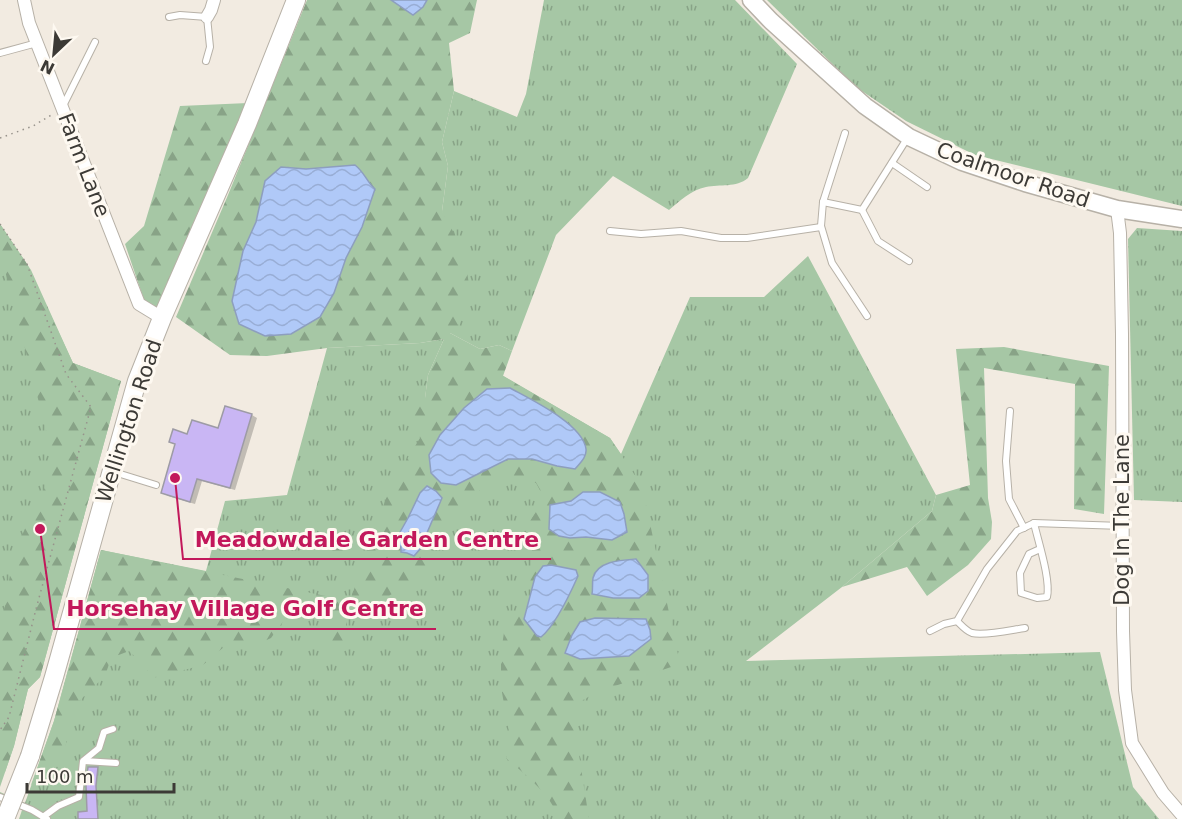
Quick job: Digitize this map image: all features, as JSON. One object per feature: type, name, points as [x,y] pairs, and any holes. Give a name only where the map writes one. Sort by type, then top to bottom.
[{"type":"main road","name":"Wellington Road","points":[[5,819],[30,756],[54,677],[137,381],[162,318],[247,124],[296,0]]},
{"type":"street","name":"Farm Lane","points":[[24,0],[29,23],[139,304],[162,318]]},
{"type":"street","points":[[207,17],[214,0]]},
{"type":"street","name":"Coalmoor Road","points":[[751,0],[865,106],[909,137],[962,162],[1025,183],[1117,209],[1182,219]]},
{"type":"street","name":"Dog In The Lane","points":[[1117,209],[1120,233],[1122,333],[1125,690],[1132,743],[1163,793],[1182,815]]},
{"type":"lane","points":[[169,17],[180,15],[207,17],[210,47],[207,61]]},
{"type":"lane","points":[[62,108],[95,42]]},
{"type":"lane","points":[[0,53],[37,43]]},
{"type":"lane","points":[[845,133],[824,202],[821,227],[831,263],[867,316]]},
{"type":"lane","points":[[862,210],[909,137]]},
{"type":"lane","points":[[892,163],[927,187]]},
{"type":"lane","points":[[824,202],[862,210]]},
{"type":"lane","points":[[862,210],[878,241],[909,261]]},
{"type":"lane","points":[[610,231],[642,234],[681,231],[721,238],[747,237],[821,227]]},
{"type":"lane","points":[[1010,411],[1006,461],[1009,499],[1024,528]]},
{"type":"lane","points":[[111,472],[156,485]]},
{"type":"lane","points":[[930,631],[957,621],[987,569],[1017,531],[1034,523],[1122,526]]},
{"type":"lane","points":[[1034,523],[1040,549],[1048,591],[1047,597],[1037,598],[1021,593],[1020,573],[1029,554],[1040,549]]},
{"type":"lane","points":[[957,621],[969,632],[974,633],[1025,628]]},
{"type":"lane","points":[[0,797],[45,818],[58,806],[79,797],[83,761],[99,748],[104,732],[113,729]]},
{"type":"lane","points":[[83,761],[116,763]]},
{"type":"path","points":[[0,138],[33,126],[62,108]]},
{"type":"path","points":[[0,224],[27,264],[66,374],[91,407],[9,717],[0,729]]},
{"type":"green space","points":[[307,0],[391,0],[413,15],[423,7],[427,0],[477,0],[470,33],[449,43],[454,91],[442,142],[448,166],[442,211],[464,252],[470,291],[459,324],[450,333],[480,349],[499,345],[512,351],[503,376],[610,438],[642,486],[680,664],[597,692],[576,704],[574,723],[589,819],[557,819],[545,794],[506,758],[510,737],[501,687],[501,652],[507,613],[525,614],[524,619],[537,636],[576,570],[551,565],[544,566],[535,577],[531,588],[527,588],[532,550],[525,528],[538,509],[542,494],[536,483],[518,477],[488,483],[454,513],[425,567],[401,589],[356,614],[347,616],[343,652],[318,642],[328,630],[329,616],[299,607],[282,623],[271,638],[258,644],[236,643],[225,646],[203,665],[153,678],[129,651],[111,658],[105,676],[69,713],[64,764],[31,785],[54,721],[101,550],[350,601],[390,487],[420,438],[401,407],[425,398],[428,375],[444,339],[420,343],[327,348],[267,356],[230,355],[176,317]]},
{"type":"green space","points":[[544,0],[735,0],[797,64],[748,178],[733,184],[701,188],[686,196],[669,210],[613,176],[556,235],[512,351],[499,345],[480,349],[450,333],[442,211],[448,166],[442,142],[454,91],[517,117],[526,94]]},
{"type":"green space","points":[[767,0],[1182,0],[1182,206],[975,155],[906,121],[856,87]]},
{"type":"green space","points":[[248,103],[160,310],[144,300],[125,244],[144,226],[180,106]]},
{"type":"green space","points":[[0,224],[31,270],[73,363],[121,381],[40,677],[28,689],[14,746],[0,787]]},
{"type":"green space","points":[[0,224],[27,264],[73,363],[121,381],[40,677],[28,689],[5,772],[0,769],[0,635],[14,551],[43,493],[54,461],[0,251]]},
{"type":"green space","points":[[1137,228],[1182,231],[1182,502],[1134,500],[1128,239]]},
{"type":"green space","points":[[808,256],[936,495],[932,511],[842,587],[746,661],[1100,652],[1133,787],[1159,819],[19,819],[22,810],[0,799],[0,792],[25,803],[54,721],[101,550],[206,571],[225,501],[287,495],[327,348],[420,343],[444,339],[428,375],[420,438],[471,357],[610,438],[621,454],[690,297],[764,297]],"holes":[[[551,565],[576,570],[537,636],[524,619],[535,577]]]},
{"type":"green space","points":[[1004,347],[1109,366],[1104,514],[1074,509],[1075,384],[984,368],[991,539],[968,565],[927,596],[907,567],[842,587],[932,511],[936,495],[970,485],[956,349]]},
{"type":"green space","points":[[332,535],[354,549],[330,571],[322,545]]},
{"type":"water","points":[[391,0],[427,0],[423,7],[413,15]]},
{"type":"water","points":[[355,165],[375,189],[362,227],[346,258],[334,293],[320,317],[291,334],[265,336],[239,324],[232,301],[243,251],[256,222],[265,181],[281,167],[306,169]]},
{"type":"water","points":[[510,388],[554,413],[576,430],[586,449],[583,460],[575,469],[532,459],[508,459],[456,485],[441,483],[431,473],[429,455],[440,435],[464,408],[487,389]]},
{"type":"water","points":[[427,486],[442,498],[420,549],[414,556],[401,552],[401,547],[395,541],[420,493]]},
{"type":"water","points":[[583,492],[600,492],[620,502],[627,532],[612,540],[570,538],[559,536],[549,529],[550,505],[571,501]]},
{"type":"water","points":[[636,559],[648,575],[648,591],[639,598],[613,598],[592,594],[593,578],[599,568],[611,562]]},
{"type":"water","points":[[551,565],[576,570],[578,576],[557,617],[541,637],[537,636],[524,619],[535,577],[543,566]]},
{"type":"water","points":[[595,618],[646,619],[651,639],[629,656],[580,659],[565,653],[580,622]]},
{"type":"building","points":[[225,406],[252,414],[230,488],[197,479],[190,502],[161,493],[175,444],[169,442],[173,429],[187,434],[192,420],[218,428]]},
{"type":"building","points":[[88,767],[98,767],[96,786],[98,819],[78,819],[78,812],[87,811]]},
{"type":"place","name":"Meadowdale Garden Centre","points":[[175,478]]},
{"type":"place","name":"Horsehay Village Golf Centre","points":[[40,529]]}]
